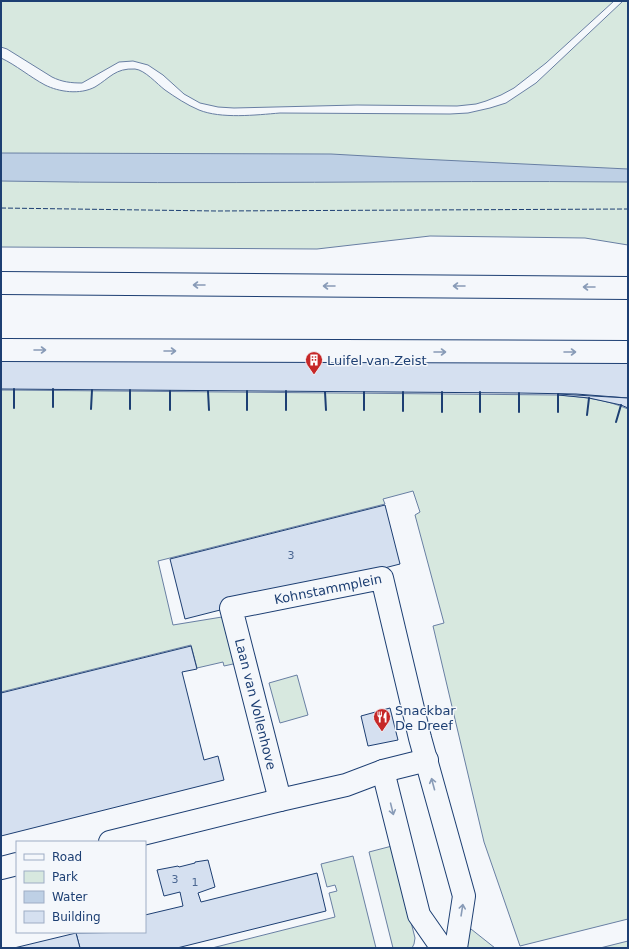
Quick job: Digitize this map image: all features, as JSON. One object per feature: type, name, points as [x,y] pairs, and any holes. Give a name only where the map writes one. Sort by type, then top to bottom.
[{"type":"main road","points":[[1,283],[628,288]]},
{"type":"main road","points":[[1,350],[628,352]]},
{"type":"main road","name":"Kohnstammplein","points":[[231,608],[382,578],[420,738],[427,760]]},
{"type":"main road","name":"Laan van Vollenhove","points":[[231,608],[280,800]]},
{"type":"main road","points":[[114,841],[346,785],[383,771],[427,760],[464,896],[456,948]]},
{"type":"main road","points":[[383,771],[419,915],[442,948]]},
{"type":"main road","points":[[1,868],[16,864]]},
{"type":"green space","points":[[1,1],[614,1],[546,63],[514,88],[501,95],[476,104],[457,106],[357,105],[234,108],[218,107],[200,103],[184,94],[163,75],[148,65],[133,61],[119,62],[82,83],[67,82],[52,77],[7,49],[1,47]]},
{"type":"green space","points":[[623,1],[628,1],[628,245],[585,238],[430,236],[317,249],[1,247],[1,58],[45,85],[70,92],[83,91],[95,87],[113,74],[122,70],[139,70],[165,90],[186,103],[199,110],[218,115],[239,116],[280,113],[468,113],[506,103],[536,83]]},
{"type":"green space","points":[[1,390],[559,395],[602,401],[628,409],[628,919],[520,946],[484,842],[433,626],[444,623],[415,515],[420,512],[413,491],[383,499],[385,504],[158,561],[173,625],[222,617],[234,663],[233,664],[224,666],[223,662],[197,668],[191,645],[1,692]]},
{"type":"green space","points":[[297,675],[308,715],[280,723],[269,683]]},
{"type":"green space","points":[[392,846],[415,938],[412,948],[393,948],[369,852]]},
{"type":"green space","points":[[353,856],[376,948],[212,948],[335,917],[329,893],[337,891],[335,885],[327,887],[321,864]]},
{"type":"green space","points":[[468,929],[471,929],[495,948],[466,948]]},
{"type":"green space","points":[[628,941],[628,948],[600,948]]},
{"type":"water","points":[[1,153],[331,154],[628,169],[628,182],[158,183],[1,181]]},
{"type":"building","name":"Luifel van Zeist","points":[[1,344],[628,360],[628,398],[576,394],[519,393],[1,389]]},
{"type":"building","points":[[558,394],[628,398],[628,408],[589,398]]},
{"type":"building","points":[[385,505],[400,564],[185,619],[170,559]]},
{"type":"building","points":[[191,646],[197,669],[182,672],[204,760],[218,756],[224,780],[1,836],[1,693]]},
{"type":"building","points":[[390,708],[398,740],[368,746],[361,716]]},
{"type":"building","points":[[208,860],[215,887],[198,893],[201,902],[317,873],[326,911],[177,948],[80,948],[76,933],[146,933],[146,915],[183,906],[180,892],[164,896],[157,870],[179,867]]},
{"type":"building","points":[[76,933],[80,948],[14,948]]},
{"type":"fence","points":[[1,208],[216,211],[628,209]]},
{"type":"wall","points":[[14,389],[14,408]]},
{"type":"wall","points":[[53,389],[53,407]]},
{"type":"wall","points":[[91,409],[92,390]]},
{"type":"wall","points":[[130,390],[130,409]]},
{"type":"wall","points":[[170,391],[170,410]]},
{"type":"wall","points":[[208,391],[209,410]]},
{"type":"wall","points":[[247,391],[247,410]]},
{"type":"wall","points":[[286,391],[286,410]]},
{"type":"wall","points":[[325,392],[326,410]]},
{"type":"wall","points":[[364,392],[364,410]]},
{"type":"wall","points":[[403,392],[403,411]]},
{"type":"wall","points":[[442,392],[442,412]]},
{"type":"wall","points":[[480,392],[480,412]]},
{"type":"wall","points":[[519,393],[519,412]]},
{"type":"wall","points":[[558,394],[558,412]]},
{"type":"wall","points":[[587,415],[589,398]]},
{"type":"wall","points":[[616,422],[621,405]]},
{"type":"place","name":"Luifel van Zeist","points":[[314,375]]},
{"type":"place","name":"Snackbar De Dreef","points":[[382,732]]}]
